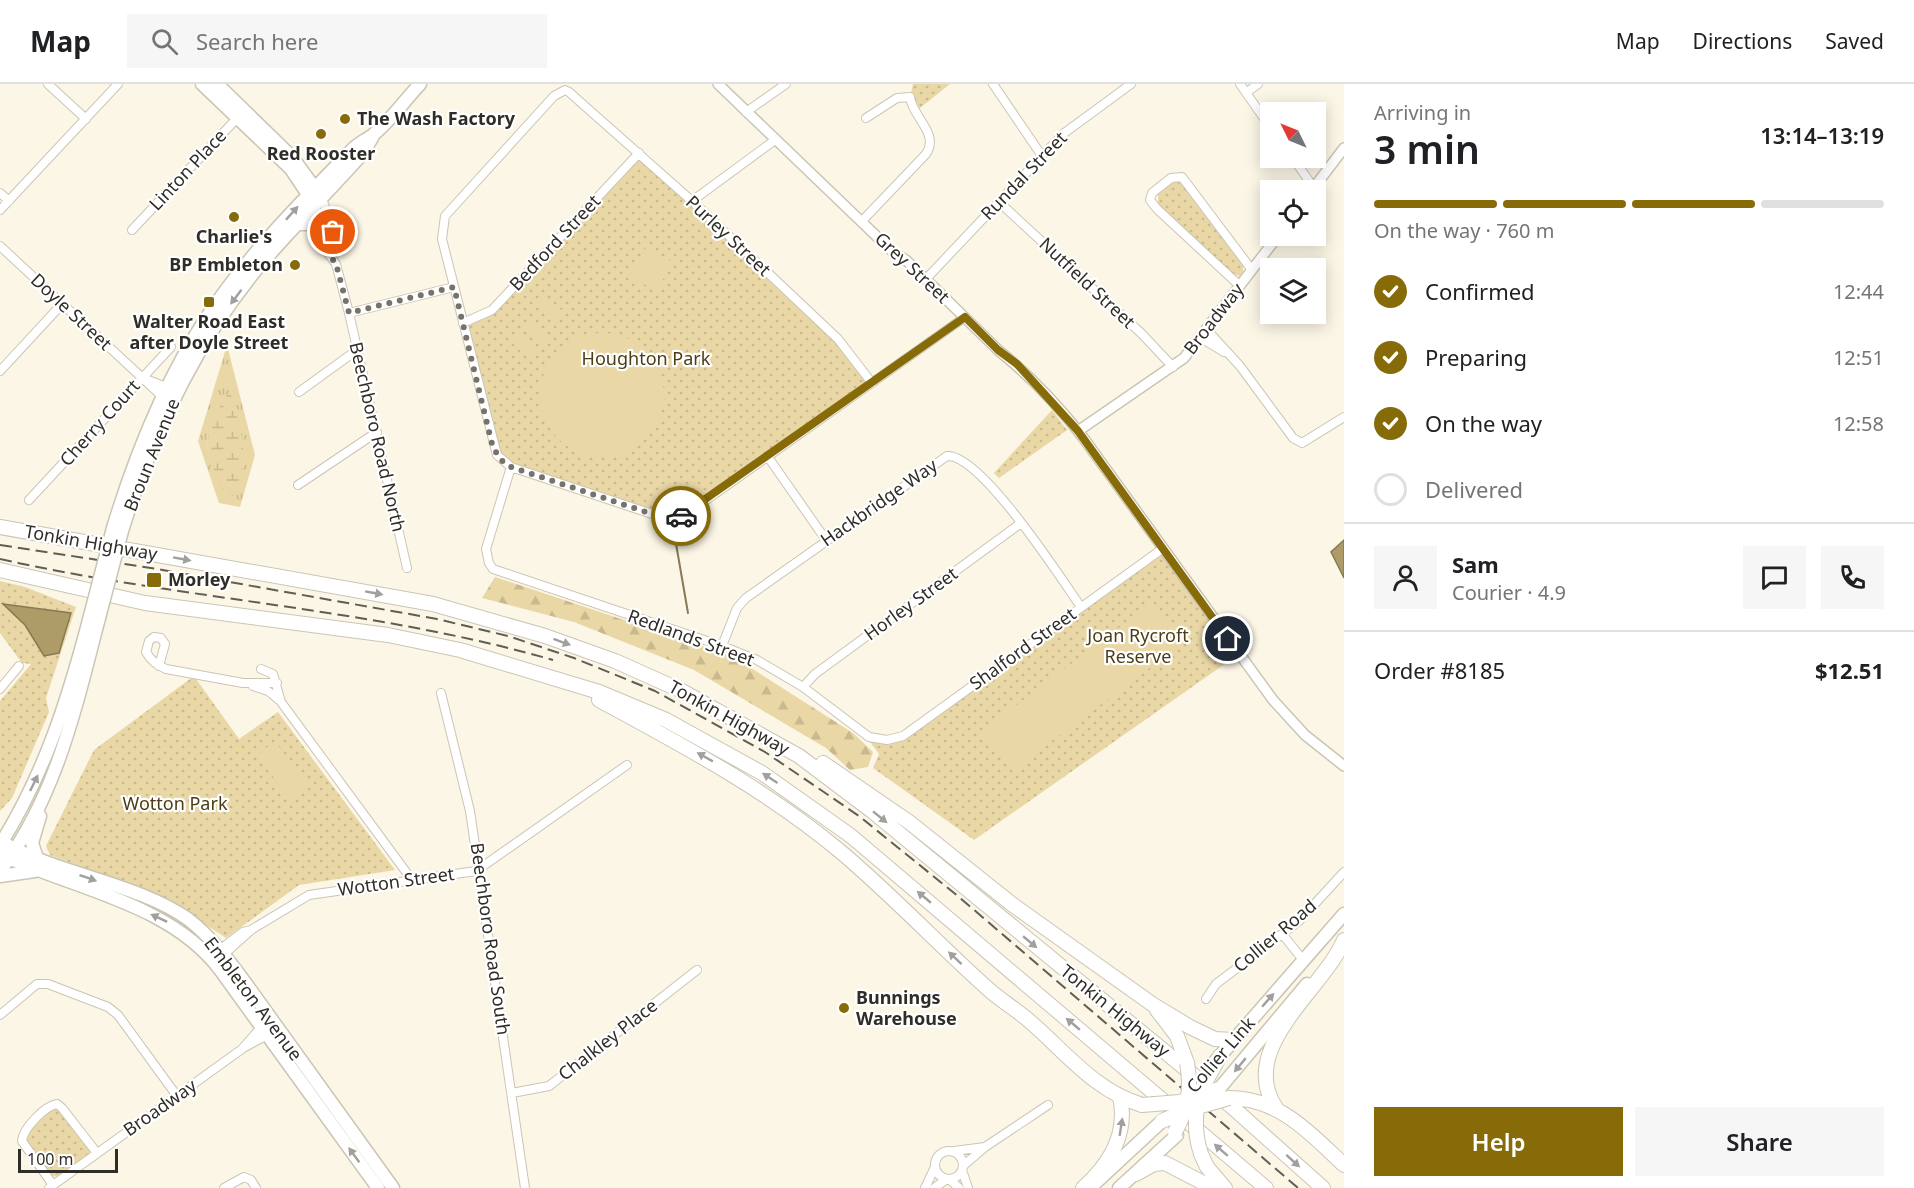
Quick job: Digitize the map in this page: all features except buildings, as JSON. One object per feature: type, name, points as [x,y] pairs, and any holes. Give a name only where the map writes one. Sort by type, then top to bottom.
[{"type":"highway","name":"Tonkin Highway","points":[[0,527],[434,603],[471,612],[545,636],[649,675],[764,735],[799,756],[872,811],[1231,1106],[1323,1188]]},
{"type":"highway","name":"Tonkin Highway","points":[[0,571],[145,603],[424,642],[498,660],[599,692],[675,724],[762,773],[814,808],[879,859],[1266,1188]]},
{"type":"highway","points":[[564,681],[712,761],[799,819],[860,869],[989,990],[1028,1020],[1076,1066],[1120,1097],[1142,1104],[1193,1102],[1224,1093],[1253,1100],[1276,1108],[1299,1123],[1344,1165]]},
{"type":"highway","points":[[764,735],[793,744],[882,802],[1013,905],[1152,1004],[1190,1027],[1215,1038],[1234,1040]]},
{"type":"highway","points":[[1276,1108],[1269,1097],[1266,1080],[1270,1055],[1280,1030],[1337,956],[1344,939]]},
{"type":"highway","points":[[1152,1004],[1177,1035],[1187,1063],[1201,1154],[1207,1167],[1225,1188]]},
{"type":"highway","points":[[1174,1136],[1205,1078],[1220,1056]]},
{"type":"highway","points":[[1083,1188],[1102,1168],[1117,1143],[1122,1125],[1120,1097]]},
{"type":"highway","points":[[1162,1121],[1193,1102]]},
{"type":"highway","points":[[1136,1174],[1154,1164],[1165,1163],[1213,1188]]},
{"type":"main road","name":"Beechboro Road North","points":[[202,84],[221,89],[315,197]]},
{"type":"main road","points":[[315,197],[363,153],[374,134],[420,84]]},
{"type":"main road","name":"Beechboro Road North","points":[[241,114],[295,160],[315,197]]},
{"type":"main road","points":[[315,197],[330,174],[354,147],[374,134]]},
{"type":"main road","points":[[295,160],[320,173],[330,174]]},
{"type":"main road","name":"Broun Avenue","points":[[169,394],[260,265],[297,224],[315,197]]},
{"type":"main road","name":"Broun Avenue","points":[[0,871],[4,848],[14,822],[48,752],[67,702],[94,617],[118,529],[129,477],[190,345],[221,297],[315,197]]},
{"type":"main road","points":[[297,224],[309,224],[328,238]]},
{"type":"main road","name":"Broun Avenue","points":[[4,848],[47,792],[71,726],[94,617]]},
{"type":"main road","points":[[0,876],[37,865],[32,843],[47,792]]},
{"type":"main road","points":[[0,823],[14,822]]},
{"type":"main road","name":"Embleton Avenue","points":[[4,848],[37,865],[138,902],[176,912],[196,926],[201,937],[210,945],[209,949],[270,1027],[305,1066],[385,1186]]},
{"type":"main road","name":"Embleton Avenue","points":[[138,902],[215,954]]},
{"type":"main road","name":"Collier Link","points":[[1220,1056],[1344,914]]},
{"type":"main road","name":"Collier Link","points":[[1224,1093],[1344,939]]},
{"type":"main road","name":"Embleton Avenue","points":[[270,1027],[311,1095],[385,1186]]},
{"type":"main road","points":[[305,1066],[303,1074],[311,1095]]},
{"type":"main road","points":[[1090,1188],[1162,1121]]},
{"type":"main road","points":[[1119,1188],[1174,1136]]},
{"type":"street","points":[[48,84],[86,119]]},
{"type":"street","points":[[0,210],[118,84]]},
{"type":"street","name":"Grey Street","points":[[718,84],[775,140],[1023,370],[1080,434],[1288,719],[1344,765]]},
{"type":"street","points":[[746,112],[786,84]]},
{"type":"street","points":[[993,84],[1042,156]]},
{"type":"street","name":"Rundal Street","points":[[926,279],[1062,134],[1131,84]]},
{"type":"street","points":[[1240,84],[1260,113]]},
{"type":"street","points":[[1246,93],[1258,84]]},
{"type":"street","points":[[564,87],[446,216],[442,239],[493,448],[503,462],[511,467],[658,516],[672,519],[685,515],[965,317]]},
{"type":"street","name":"Purley Street","points":[[564,87],[576,95],[692,201],[838,339],[872,383]]},
{"type":"street","points":[[862,221],[926,153],[931,144],[930,135],[915,112],[910,97],[897,98],[866,118]]},
{"type":"street","name":"Linton Place","points":[[132,230],[241,114]]},
{"type":"street","points":[[692,201],[775,140]]},
{"type":"street","points":[[1320,180],[1344,148]]},
{"type":"street","name":"Bedford Street","points":[[463,323],[492,310],[639,153]]},
{"type":"street","points":[[1240,286],[1157,209],[1150,200],[1152,193],[1171,178],[1182,177],[1252,270]]},
{"type":"street","points":[[0,193],[9,201]]},
{"type":"street","name":"Beechboro Road North","points":[[315,197],[333,232],[328,238],[325,249],[336,264],[349,313],[407,568]]},
{"type":"street","name":"Nutfield Street","points":[[999,202],[1142,334],[1173,367]]},
{"type":"street","name":"Doyle Street","points":[[0,246],[141,378],[169,394]]},
{"type":"street","name":"Broadway","points":[[1080,434],[1173,367],[1201,338],[1270,246]]},
{"type":"street","points":[[349,313],[454,287]]},
{"type":"street","points":[[0,371],[62,304]]},
{"type":"street","points":[[1207,330],[1293,438],[1302,443],[1344,417]]},
{"type":"street","points":[[1201,338],[1228,354]]},
{"type":"street","name":"Cherry Court","points":[[29,500],[171,347]]},
{"type":"street","points":[[299,392],[357,350]]},
{"type":"street","points":[[298,485],[376,432]]},
{"type":"street","name":"Hackbridge Way","points":[[722,645],[737,608],[746,598],[947,456],[962,459],[984,478],[1021,523],[1081,607]]},
{"type":"street","points":[[768,457],[826,540]]},
{"type":"street","name":"Redlands Street","points":[[511,467],[486,549],[489,563],[501,574],[722,645],[756,660],[803,687],[864,734],[881,740]]},
{"type":"street","name":"Horley Street","points":[[803,687],[816,674],[1021,523]]},
{"type":"street","name":"Shalford Street","points":[[881,740],[903,736],[1162,549]]},
{"type":"street","points":[[0,689],[19,666]]},
{"type":"street","points":[[159,666],[243,683],[268,691],[281,702],[412,880]]},
{"type":"street","points":[[261,669],[270,671],[277,683],[281,702]]},
{"type":"street","points":[[243,683],[277,683]]},
{"type":"street","name":"Beechboro Road South","points":[[441,693],[470,811],[480,869],[525,1188]]},
{"type":"street","name":"Wotton Street","points":[[215,954],[309,895],[480,869],[627,765]]},
{"type":"street","name":"Collier Road","points":[[1206,999],[1216,984],[1283,935],[1306,915],[1344,872]]},
{"type":"street","points":[[1283,935],[1303,960]]},
{"type":"street","name":"Chalkley Place","points":[[512,1093],[549,1086],[697,970]]},
{"type":"street","points":[[0,1015],[38,984],[48,984],[108,1007],[118,1015],[177,1096]]},
{"type":"street","name":"Broadway","points":[[51,1186],[270,1027]]},
{"type":"street","points":[[51,1186],[22,1141],[27,1128],[51,1106],[57,1104],[62,1108],[97,1153]]},
{"type":"street","points":[[934,1188],[956,1177],[962,1168],[985,1147],[1048,1105]]},
{"type":"street","points":[[925,1188],[940,1154],[985,1147]]},
{"type":"street","points":[[954,1151],[961,1157],[968,1188]]},
{"type":"street","points":[[935,1167],[939,1175],[959,1188]]},
{"type":"street","points":[[224,1188],[244,1178],[251,1180],[256,1188]]},
{"type":"green space","points":[[913,84],[950,84],[915,112],[910,97]]},
{"type":"green space","name":"Houghton Park","points":[[639,153],[838,339],[872,383],[685,515],[672,518],[511,467],[497,455],[463,323],[483,316]]},
{"type":"green space","points":[[1176,181],[1185,186],[1243,265],[1243,272],[1240,276],[1232,274],[1158,205],[1158,192]]},
{"type":"green space","points":[[645,248],[672,262],[657,291],[630,277]]},
{"type":"green space","points":[[541,294],[563,311],[558,319],[535,302]]},
{"type":"green space","points":[[531,321],[549,337],[541,345],[524,329]]},
{"type":"green space","points":[[602,333],[626,338],[646,351],[659,371],[664,395],[659,419],[646,439],[626,452],[602,457],[578,452],[558,439],[545,419],[540,395],[545,371],[558,351],[578,338]]},
{"type":"green space","points":[[519,334],[536,351],[529,359],[511,342]]},
{"type":"green space","points":[[227,345],[255,455],[240,507],[219,503],[198,441]],"holes":[[[225,395],[226,494],[206,445]]]},
{"type":"green space","points":[[224,395],[231,395],[240,427],[244,457],[240,480],[231,497],[222,488],[206,445]]},
{"type":"green space","points":[[1052,410],[1067,430],[999,478],[994,473]]},
{"type":"green space","name":"Joan Rycroft Reserve","points":[[1162,549],[1239,654],[974,840],[873,768],[879,754],[864,734],[892,739]]},
{"type":"green space","points":[[495,577],[732,656],[853,733],[873,752],[868,767],[850,770],[826,748],[694,670],[574,622],[482,598]]},
{"type":"green space","points":[[0,581],[25,587],[76,607],[46,698],[49,712],[12,798],[0,811],[0,701],[31,664],[22,663],[0,633]]},
{"type":"green space","points":[[1153,602],[1183,643],[1012,771],[982,731]]},
{"type":"green space","name":"Wotton Park","points":[[194,676],[239,739],[278,712],[395,870],[299,885],[226,938],[164,897],[50,855],[46,846],[94,750]]},
{"type":"green space","points":[[275,741],[309,788],[291,802],[257,755]]},
{"type":"green space","points":[[54,1108],[61,1112],[90,1151],[90,1155],[60,1177],[52,1176],[24,1140],[25,1134]]},
{"type":"shaded area","points":[[1344,540],[1344,578],[1331,552]]},
{"type":"shaded area","points":[[3,604],[71,613],[59,653],[44,656],[25,625]]},
{"type":"waterway","points":[[675,538],[688,613]]},
{"type":"railway","points":[[0,545],[157,569],[437,619],[508,636],[574,658],[655,691],[765,752],[859,816],[959,897],[1298,1188]]},
{"type":"railway","points":[[0,559],[138,585],[416,628],[485,642],[553,660]]},
{"type":"way so far","points":[[333,232],[325,249],[336,264],[349,313],[454,287],[493,448],[503,462],[511,467],[658,516],[672,519],[681,516]]},
{"type":"place","name":"The Wash Factory","points":[[345,119]]},
{"type":"place","name":"Red Rooster","points":[[321,134]]},
{"type":"place","name":"Charlie's","points":[[234,217]]},
{"type":"place","name":"BP Embleton","points":[[295,265]]},
{"type":"place","name":"Walter Road East after Doyle Street","points":[[209,302]]},
{"type":"place","name":"Morley","points":[[154,580]]},
{"type":"place","name":"Bunnings Warehouse","points":[[844,1008]]},
{"type":"route","points":[[681,516],[965,317],[998,350],[1017,364],[1078,431],[1228,639]]}]
